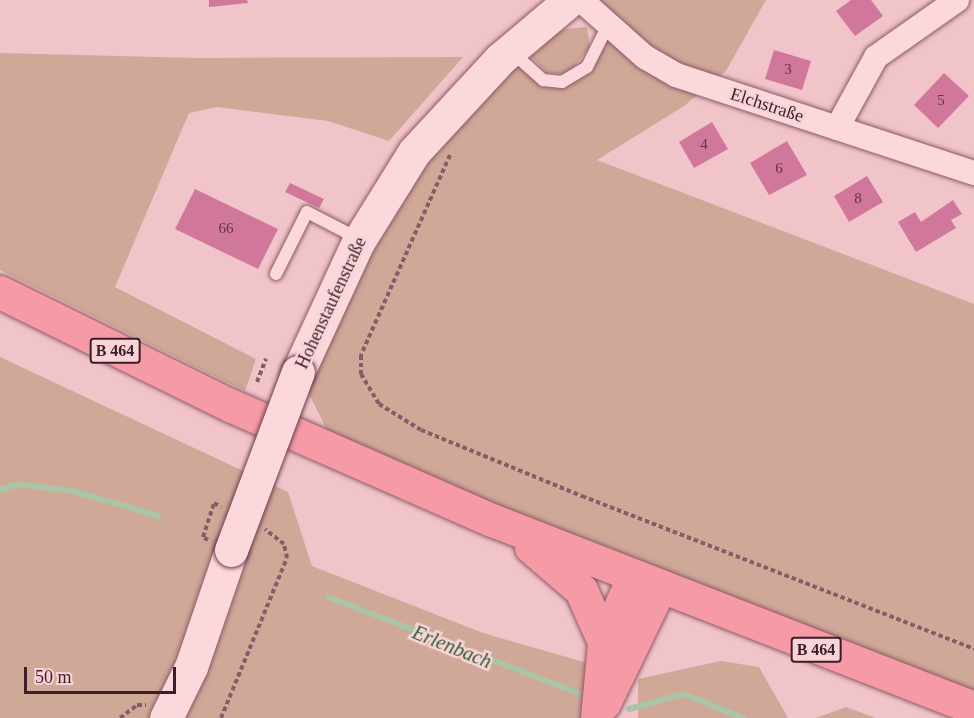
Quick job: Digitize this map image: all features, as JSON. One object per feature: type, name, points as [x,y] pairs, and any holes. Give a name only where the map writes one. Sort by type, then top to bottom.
[{"type":"main road","name":"B 464","points":[[0,292],[222,401],[492,520],[646,583],[974,708]]},
{"type":"main road","points":[[492,520],[581,590],[617,649]]},
{"type":"main road","points":[[598,715],[617,649],[646,583]]},
{"type":"street","name":"Hohenstaufenstraße","points":[[187,718],[191,667],[224,548],[298,372],[360,239],[414,152],[510,50],[570,0]]},
{"type":"street","name":"Elchstraße","points":[[581,0],[608,26],[676,75],[974,173]]},
{"type":"street","points":[[837,128],[855,87],[876,57],[957,0]]},
{"type":"street","name":"Hohenstaufenstraße","points":[[159,712],[191,667]]},
{"type":"lane","points":[[510,50],[543,80],[562,82],[587,67],[608,26]]},
{"type":"lane","points":[[276,274],[307,213],[360,239]]},
{"type":"path","points":[[453,149],[432,187],[361,355],[361,374],[379,404],[421,430],[582,496],[974,649]]},
{"type":"path","points":[[257,382],[266,360]]},
{"type":"path","points":[[214,503],[203,537],[224,548]]},
{"type":"path","points":[[221,718],[287,558],[275,534]]},
{"type":"path","points":[[120,718],[137,705],[159,712]]},
{"type":"shaded area","points":[[581,0],[766,0],[726,71],[684,106],[597,160],[974,304],[974,708],[339,454],[298,372],[341,276],[510,49],[543,80],[576,75],[607,26]]},
{"type":"shaded area","points":[[587,27],[590,47],[568,74],[547,73],[525,50],[556,30]]},
{"type":"shaded area","points":[[0,53],[196,58],[463,57],[389,141],[328,121],[217,107],[189,113],[115,287],[256,359],[245,391],[0,270]]},
{"type":"shaded area","points":[[0,357],[288,492],[312,566],[483,633],[612,670],[597,718],[0,718]]},
{"type":"shaded area","points":[[721,661],[759,667],[788,718],[638,718],[638,679]]},
{"type":"shaded area","points":[[846,707],[876,718],[816,718]]},
{"type":"building","points":[[209,0],[247,0],[248,3],[209,7]]},
{"type":"building","points":[[851,0],[871,0],[883,16],[855,36],[836,11]]},
{"type":"building","points":[[774,50],[811,61],[802,90],[765,79]]},
{"type":"building","points":[[944,73],[969,96],[938,128],[914,105]]},
{"type":"building","points":[[712,122],[728,149],[694,168],[679,142]]},
{"type":"building","points":[[787,141],[807,175],[769,195],[750,163]]},
{"type":"building","points":[[867,176],[883,202],[849,222],[834,196]]},
{"type":"building","points":[[290,183],[324,199],[319,208],[285,192]]},
{"type":"building","points":[[195,189],[278,229],[258,269],[175,229]]},
{"type":"building","points":[[953,200],[962,214],[951,220],[956,228],[916,252],[898,222],[915,212],[921,222]]},
{"type":"waterway","name":"Erlenbach","points":[[0,490],[17,484],[73,491],[158,516]]},
{"type":"waterway","name":"Erlenbach","points":[[328,597],[578,693]]},
{"type":"waterway","name":"Erlenbach","points":[[629,709],[684,694],[743,718]]}]
